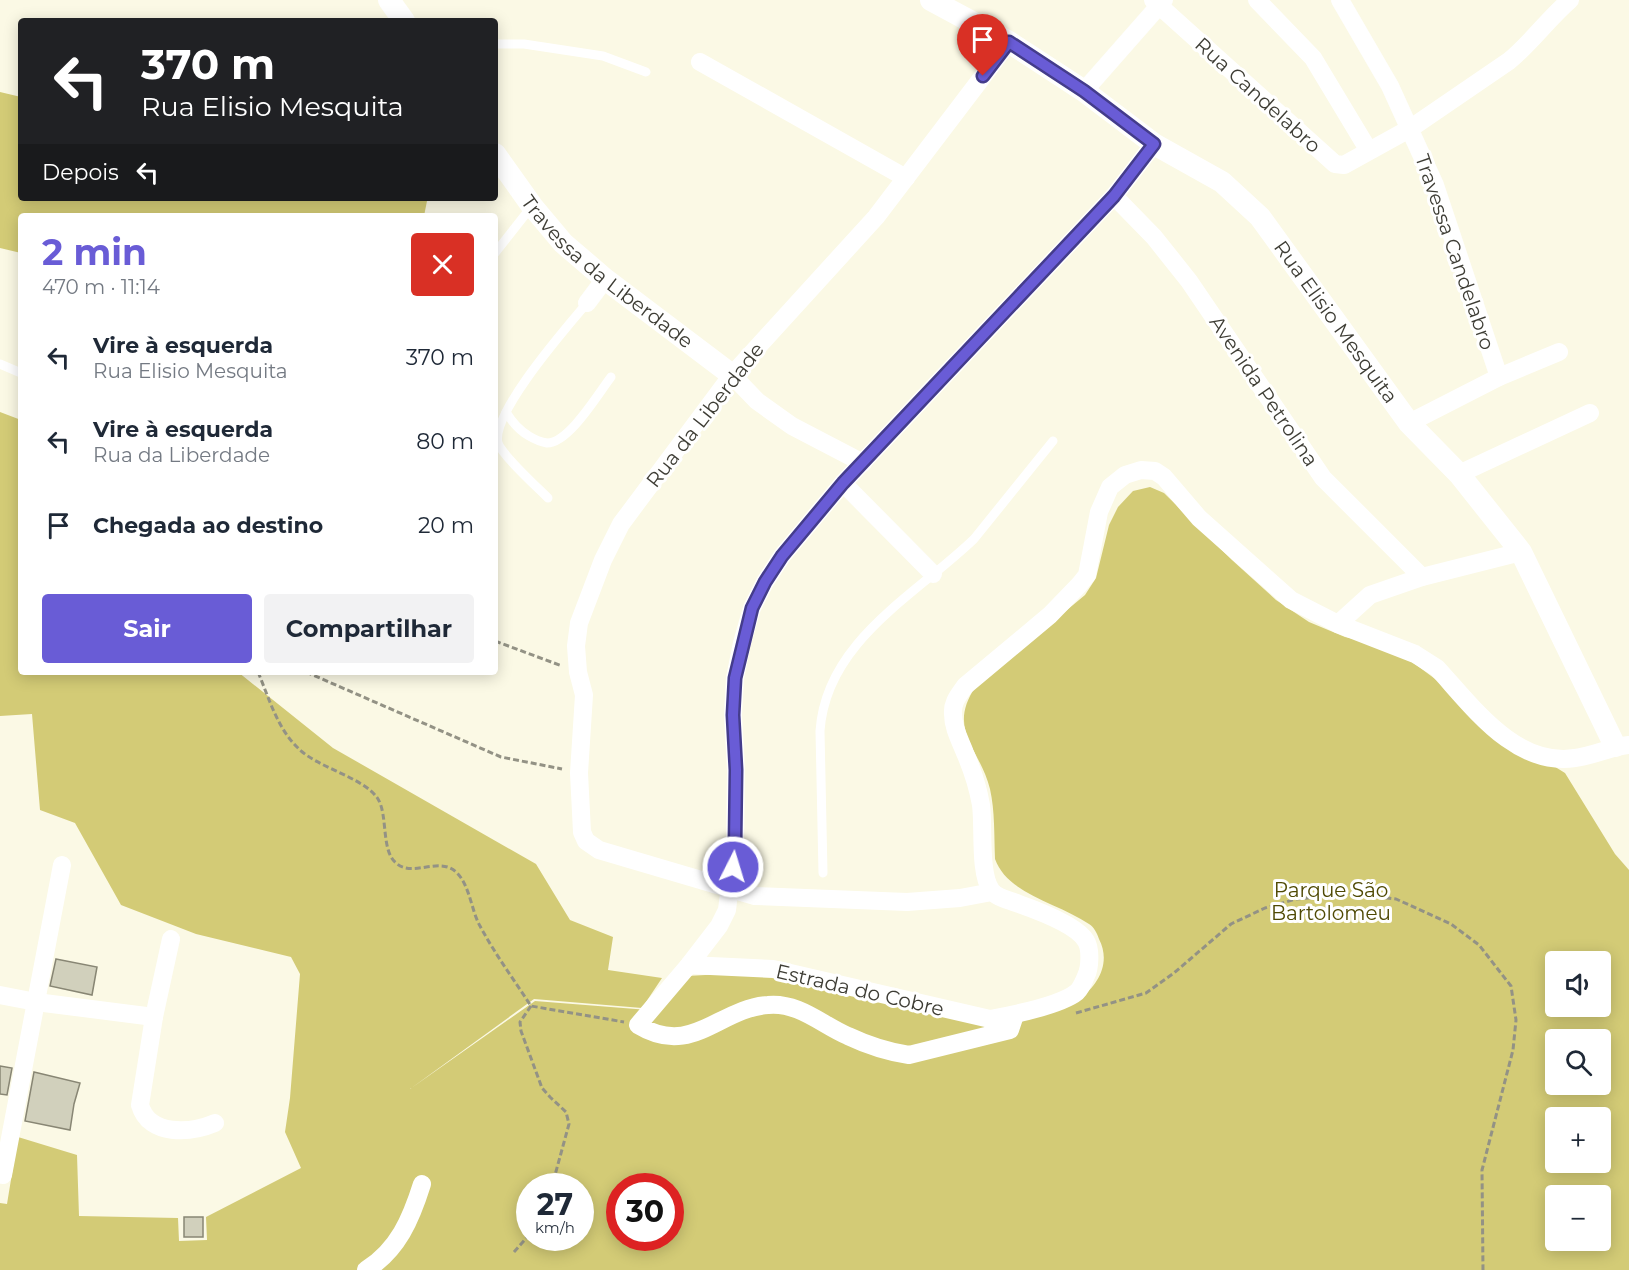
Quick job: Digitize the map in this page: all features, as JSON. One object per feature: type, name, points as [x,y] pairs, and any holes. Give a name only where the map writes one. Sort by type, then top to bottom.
[{"type":"street","points":[[389,0],[402,18]]},
{"type":"street","name":"Rua Elisio Mesquita","points":[[931,0],[1009,42],[1084,91],[1154,144],[1222,182],[1260,217],[1409,423],[1459,474],[1521,552],[1622,746]]},
{"type":"street","points":[[1257,0],[1313,58],[1369,151]]},
{"type":"street","name":"Travessa Candelabro","points":[[1340,0],[1390,86],[1436,185],[1498,377]]},
{"type":"street","name":"Rua Candelabro","points":[[1159,2],[1335,164],[1348,164],[1411,128],[1509,61],[1570,0]]},
{"type":"street","points":[[1084,91],[1159,2]]},
{"type":"street","name":"Rua da Liberdade","points":[[730,890],[599,850],[586,842],[582,832],[579,773],[585,695],[578,672],[576,646],[579,623],[603,560],[621,524],[732,375],[876,217],[1009,42]]},
{"type":"street","points":[[700,62],[906,178]]},
{"type":"street","points":[[638,1025],[688,965],[718,926],[727,910],[735,844],[736,770],[733,715],[735,678],[747,625],[760,590],[782,556],[843,483],[1114,196],[1154,144]]},
{"type":"street","name":"Travessa da Liberdade","points":[[498,158],[532,206],[563,243],[605,279],[732,375]]},
{"type":"street","name":"Avenida Petrolina","points":[[1114,196],[1154,237],[1189,281],[1323,478],[1422,577]]},
{"type":"street","points":[[587,303],[605,279]]},
{"type":"street","points":[[1409,423],[1498,377],[1559,352]]},
{"type":"street","points":[[732,375],[757,400],[792,426],[862,464]]},
{"type":"street","points":[[1459,474],[1590,413]]},
{"type":"street","points":[[1015,1015],[1067,998],[1078,991],[1087,974],[1087,942],[1079,932],[992,892],[987,884],[980,803],[952,713],[955,700],[965,686],[1050,615],[1087,575],[1099,512],[1110,487],[1125,475],[1141,470],[1155,471],[1176,490],[1199,518],[1291,600],[1338,624],[1401,648],[1437,668],[1498,733],[1537,755],[1576,758],[1622,746]]},
{"type":"street","points":[[843,483],[933,574]]},
{"type":"street","points":[[1338,624],[1370,595],[1422,577],[1521,552]]},
{"type":"street","points":[[3,1175],[62,865]]},
{"type":"street","points":[[730,890],[755,896],[783,898],[907,902],[960,898],[992,892]]},
{"type":"street","points":[[171,939],[154,1017],[140,1106],[149,1122],[169,1129],[196,1129],[215,1123]]},
{"type":"street","name":"Estrada do Cobre","points":[[638,1025],[647,1030],[680,1036],[705,1030],[744,1010],[768,1005],[785,1006],[818,1019],[847,1036],[894,1053],[909,1054],[1010,1030],[1015,1015],[990,1019],[773,969],[688,965]]},
{"type":"street","points":[[0,995],[36,1002],[154,1017]]},
{"type":"street","points":[[366,1270],[388,1252],[401,1234],[412,1215],[422,1184]]},
{"type":"lane","points":[[498,44],[524,44],[603,56],[646,72]]},
{"type":"lane","points":[[498,248],[532,206]]},
{"type":"lane","points":[[548,498],[498,444],[498,433],[506,412],[533,370],[587,303]]},
{"type":"lane","points":[[0,364],[18,372]]},
{"type":"lane","points":[[506,412],[522,432],[535,439],[547,443],[559,440],[569,432],[611,377]]},
{"type":"lane","points":[[822,873],[821,713],[835,675],[866,634],[899,602],[960,554],[974,539],[1053,441]]},
{"type":"path","points":[[498,642],[578,672]]},
{"type":"path","points":[[259,675],[282,729],[298,749],[376,796],[381,805],[390,854],[394,862],[410,868],[432,865],[449,867],[460,876],[479,925],[531,1006],[638,1025]]},
{"type":"path","points":[[313,675],[501,757],[579,773]]},
{"type":"path","points":[[1072,1014],[1146,993],[1174,973],[1231,924],[1265,908],[1296,899],[1355,894],[1396,899],[1451,924],[1479,945],[1511,986],[1516,1020],[1513,1050],[1482,1170],[1483,1270]]},
{"type":"path","points":[[531,1006],[520,1022],[521,1031],[543,1088],[566,1112],[569,1124],[556,1173]]},
{"type":"green space","points":[[0,92],[18,96],[18,201],[427,201],[425,213],[18,213],[18,252],[0,248]]},
{"type":"green space","name":"Parque São Bartolomeu","points":[[0,412],[18,419],[18,675],[242,675],[333,748],[536,864],[570,920],[613,937],[608,970],[662,978],[642,1008],[534,999],[410,1089],[535,1001],[661,1011],[687,976],[760,972],[989,1024],[1079,999],[1092,987],[1101,972],[1104,956],[1097,935],[1091,925],[1023,890],[1002,871],[995,859],[992,797],[985,775],[968,739],[964,715],[976,686],[1085,595],[1096,578],[1109,525],[1118,507],[1133,491],[1150,487],[1164,493],[1276,600],[1309,622],[1345,637],[1386,646],[1415,664],[1544,760],[1565,773],[1615,854],[1629,870],[1629,1270],[0,1270],[0,1203],[7,1204],[18,1137],[77,1155],[79,1216],[178,1218],[179,1241],[207,1240],[206,1217],[301,1168],[285,1132],[300,974],[291,957],[196,934],[121,905],[75,823],[40,810],[32,714],[0,716]]},
{"type":"building","points":[[56,959],[97,967],[92,995],[50,986]]},
{"type":"building","points":[[0,1066],[12,1068],[7,1095],[0,1094]]},
{"type":"building","points":[[34,1072],[80,1083],[70,1130],[25,1121]]},
{"type":"building","points":[[184,1217],[203,1217],[203,1237],[184,1237]]},
{"type":"route","points":[[733,867],[736,770],[733,715],[735,678],[752,608],[765,582],[782,556],[843,483],[1114,196],[1154,144],[1084,91],[1009,42],[983,76]]}]
